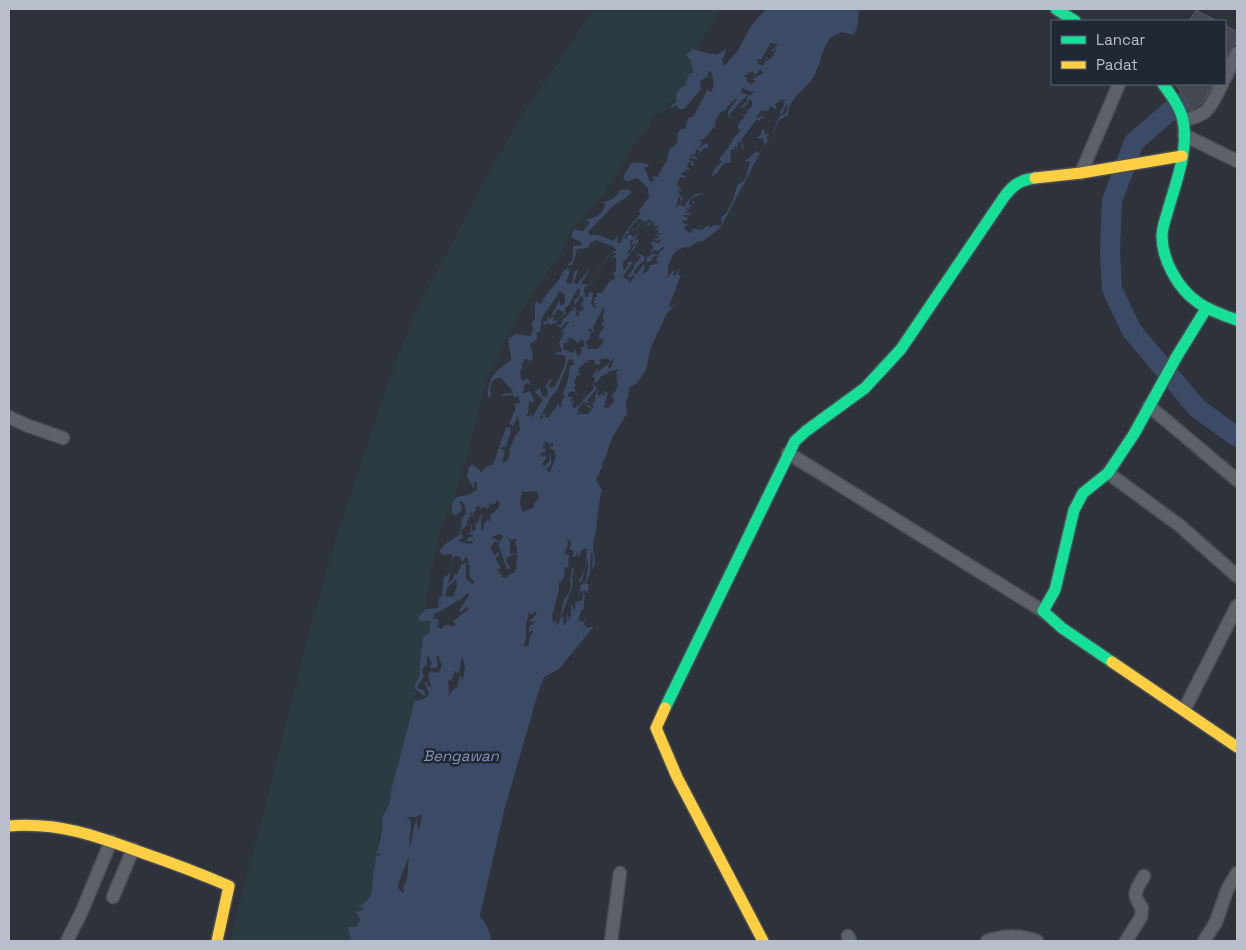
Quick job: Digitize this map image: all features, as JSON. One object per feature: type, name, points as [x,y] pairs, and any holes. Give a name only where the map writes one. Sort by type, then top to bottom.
[{"type":"street","points":[[1056,9],[1073,20]]},
{"type":"street","points":[[1226,76],[1237,53]]},
{"type":"street","points":[[1081,173],[1119,85]]},
{"type":"street","points":[[1163,85],[1171,95],[1182,117],[1184,135],[1182,156],[1161,235],[1164,258],[1175,282],[1190,299],[1206,309],[1237,320]]},
{"type":"street","points":[[1182,117],[1198,117],[1205,113],[1221,85]]},
{"type":"street","points":[[1184,135],[1237,161]]},
{"type":"street","points":[[763,941],[677,777],[656,728],[788,453],[806,431],[864,388],[901,349],[1013,186],[1027,179],[1081,173],[1182,156]]},
{"type":"street","points":[[1043,611],[1055,590],[1074,510],[1083,493],[1108,473],[1134,434],[1176,356],[1206,309]]},
{"type":"street","points":[[1149,406],[1237,480]]},
{"type":"street","points":[[9,417],[63,438]]},
{"type":"street","points":[[788,453],[1043,611],[1062,628],[1237,747]]},
{"type":"street","points":[[1108,473],[1179,525],[1235,570]]},
{"type":"street","points":[[1184,710],[1237,606]]},
{"type":"street","points":[[9,826],[45,825],[76,829],[194,871],[230,886],[217,941]]},
{"type":"street","points":[[66,941],[82,911],[111,841]]},
{"type":"street","points":[[113,897],[133,849]]},
{"type":"street","points":[[611,941],[620,873]]},
{"type":"street","points":[[1204,941],[1216,922],[1227,890],[1237,873]]},
{"type":"street","points":[[1126,941],[1140,917],[1142,908],[1136,899],[1135,893],[1144,876]]},
{"type":"street","points":[[987,941],[999,937],[1016,936],[1036,941]]},
{"type":"shaded area","points":[[594,9],[721,9],[696,50],[693,49],[690,59],[695,73],[685,86],[677,92],[677,96],[667,105],[664,111],[653,116],[647,132],[632,148],[607,190],[572,229],[561,253],[518,315],[486,382],[474,433],[456,491],[439,536],[425,610],[421,613],[431,621],[429,633],[422,642],[419,679],[414,688],[417,692],[391,791],[391,798],[382,817],[383,826],[378,839],[376,854],[381,855],[376,857],[370,895],[359,906],[364,907],[365,911],[356,914],[360,920],[355,927],[348,931],[351,941],[230,941],[314,615],[338,532],[387,384],[417,310],[485,180],[522,115]]},
{"type":"water","name":"Bengawan","points":[[766,9],[859,9],[857,28],[853,35],[842,32],[829,40],[813,78],[790,105],[788,115],[779,120],[774,132],[772,135],[760,153],[721,227],[703,241],[680,249],[670,260],[668,275],[664,281],[675,269],[673,276],[680,268],[678,275],[681,275],[669,306],[672,307],[682,299],[667,313],[651,347],[646,370],[637,383],[629,388],[628,399],[626,399],[627,413],[612,438],[596,480],[602,490],[593,544],[595,564],[592,570],[593,554],[591,553],[590,573],[586,583],[589,585],[587,594],[585,590],[583,592],[585,596],[584,607],[581,610],[578,622],[581,620],[582,623],[586,618],[583,626],[586,625],[587,628],[594,626],[559,669],[544,677],[504,811],[474,941],[351,941],[348,927],[356,927],[360,920],[356,912],[364,910],[363,907],[358,906],[369,898],[372,891],[376,857],[381,855],[378,853],[376,855],[382,831],[382,817],[390,802],[391,791],[415,700],[418,701],[427,697],[429,693],[425,684],[427,681],[427,686],[431,687],[428,677],[429,673],[431,671],[438,673],[441,667],[438,655],[436,657],[438,665],[436,668],[429,668],[432,663],[427,654],[427,664],[422,670],[424,677],[418,685],[418,688],[424,691],[426,695],[424,696],[414,688],[420,674],[423,637],[429,633],[431,621],[420,621],[418,617],[426,609],[438,608],[445,576],[448,575],[451,569],[447,584],[453,580],[455,571],[455,575],[457,575],[461,565],[466,562],[466,579],[472,584],[474,583],[469,577],[470,566],[466,557],[462,562],[460,557],[455,556],[452,559],[451,568],[452,554],[444,555],[439,552],[444,545],[460,534],[459,532],[462,526],[461,519],[466,514],[465,505],[461,501],[459,502],[462,506],[461,511],[456,515],[452,514],[453,501],[477,489],[477,483],[474,482],[473,488],[467,477],[469,467],[472,464],[480,470],[480,473],[488,466],[493,465],[506,427],[510,428],[511,432],[506,446],[500,448],[505,451],[502,463],[508,460],[514,437],[520,430],[518,416],[513,427],[513,422],[511,425],[509,424],[515,410],[515,404],[520,403],[518,395],[515,398],[513,395],[501,396],[513,391],[501,378],[498,378],[492,383],[490,388],[491,395],[488,399],[490,380],[496,372],[511,360],[508,344],[509,338],[516,334],[531,335],[533,329],[531,324],[535,319],[536,302],[541,304],[563,271],[568,268],[570,272],[566,282],[568,284],[572,283],[574,272],[578,269],[574,283],[577,284],[591,267],[581,284],[590,285],[595,276],[591,285],[584,287],[585,297],[588,297],[591,291],[593,294],[591,304],[596,308],[594,302],[597,293],[602,293],[611,279],[612,281],[615,279],[613,271],[616,272],[616,257],[611,258],[617,253],[611,253],[616,250],[614,247],[596,240],[590,243],[588,248],[577,249],[572,265],[567,266],[573,259],[573,246],[580,246],[582,243],[571,237],[574,229],[583,231],[590,222],[585,220],[595,217],[603,211],[605,204],[601,203],[612,199],[620,190],[628,189],[632,192],[614,205],[588,232],[590,235],[598,235],[613,241],[618,235],[617,242],[620,244],[625,233],[641,213],[638,212],[649,197],[648,188],[637,178],[626,182],[623,177],[631,163],[648,164],[649,167],[644,167],[650,182],[656,180],[653,179],[653,176],[658,177],[670,149],[677,143],[678,133],[681,129],[685,129],[688,118],[693,117],[708,89],[711,92],[713,89],[714,81],[710,70],[707,77],[700,81],[701,89],[684,109],[679,109],[676,105],[672,108],[670,107],[676,102],[678,92],[680,88],[685,86],[689,74],[694,73],[690,59],[686,55],[693,49],[712,54],[721,53],[726,45],[722,61],[724,66],[737,52],[751,26]],"holes":[[[769,44],[778,45],[771,50],[772,52],[777,47],[773,56],[766,62],[767,57],[763,66],[758,64],[757,59],[761,60],[768,47],[772,46],[769,46]],[[760,69],[763,73],[751,80],[755,80],[751,84],[744,77],[750,71],[751,73],[753,71],[754,75],[759,72],[758,70]],[[742,88],[755,92],[747,97],[747,101],[740,108],[744,107],[749,99],[752,101],[752,105],[745,115],[741,114],[745,117],[739,125],[738,129],[741,131],[719,159],[722,162],[715,168],[711,177],[717,173],[724,163],[730,163],[731,150],[733,149],[736,154],[734,147],[736,146],[737,152],[738,142],[741,142],[742,149],[744,148],[741,140],[756,120],[759,120],[760,123],[760,119],[765,117],[756,118],[761,110],[768,111],[771,105],[774,109],[777,109],[775,104],[786,99],[782,103],[785,102],[780,113],[781,115],[788,104],[786,113],[779,117],[768,140],[766,138],[769,134],[768,132],[765,135],[765,129],[762,130],[761,135],[756,138],[762,138],[765,145],[759,153],[756,151],[744,161],[751,162],[744,181],[738,184],[728,211],[721,217],[721,226],[715,225],[710,228],[708,225],[702,230],[693,229],[689,226],[693,231],[689,233],[684,228],[688,224],[683,223],[683,220],[686,221],[689,217],[684,217],[683,215],[691,215],[690,213],[685,213],[688,211],[686,208],[690,209],[692,205],[689,205],[692,198],[706,193],[695,195],[690,198],[684,207],[679,204],[676,209],[678,198],[680,197],[681,202],[683,199],[679,194],[678,188],[681,192],[682,190],[677,185],[680,177],[685,178],[685,176],[681,175],[683,172],[691,170],[687,167],[688,162],[691,162],[692,167],[694,165],[693,161],[689,161],[689,159],[697,160],[693,156],[690,157],[696,153],[695,150],[700,150],[698,153],[704,148],[708,148],[706,143],[698,149],[703,141],[699,142],[716,125],[715,122],[720,113],[730,105],[730,98],[731,104],[737,99],[728,112],[729,118],[734,117],[730,116],[730,114],[748,95],[741,93]],[[638,219],[644,220],[639,224],[633,235],[628,235],[625,240],[625,235],[631,232],[628,231]],[[649,219],[651,221],[646,225],[648,225],[648,228],[651,222],[654,221],[654,227],[657,225],[658,227],[654,230],[659,230],[657,234],[662,233],[658,235],[655,234],[660,237],[655,239],[653,237],[653,239],[657,241],[660,239],[661,241],[657,243],[653,241],[651,244],[654,248],[650,251],[656,254],[653,252],[654,250],[657,251],[659,249],[660,253],[657,255],[652,254],[647,258],[646,263],[651,261],[652,257],[661,255],[656,259],[658,264],[650,265],[648,271],[640,275],[644,271],[645,265],[637,274],[634,274],[634,271],[645,259],[643,255],[639,255],[639,252],[638,254],[635,252],[638,255],[635,259],[639,256],[641,257],[635,262],[634,268],[628,276],[629,278],[633,275],[635,276],[630,283],[631,278],[628,280],[623,277],[633,262],[628,262],[627,268],[623,270],[623,262],[630,255],[630,253],[626,254],[631,248],[630,240],[634,239],[631,245],[637,242],[631,252],[639,240],[635,241],[638,233],[632,237],[641,223],[647,220],[640,230]],[[578,288],[580,293],[574,300],[575,304],[570,313],[565,313],[565,308]],[[560,291],[565,295],[565,303],[560,306],[560,300],[551,315],[554,315],[558,309],[561,311],[559,312],[563,311],[564,314],[553,322],[554,317],[549,319],[548,315],[547,321],[543,322],[544,325],[549,323],[551,325],[567,313],[569,314],[561,321],[563,322],[560,325],[555,324],[561,328],[570,321],[561,332],[563,333],[566,329],[559,343],[562,351],[561,353],[558,351],[555,354],[563,355],[566,358],[565,365],[555,387],[549,388],[552,380],[550,379],[545,387],[548,391],[547,397],[542,396],[540,388],[535,392],[543,400],[533,419],[532,415],[527,416],[526,414],[528,414],[529,401],[533,403],[534,399],[529,391],[523,394],[524,386],[527,383],[529,385],[530,382],[526,377],[526,380],[523,381],[521,378],[520,371],[523,368],[521,365],[525,359],[530,360],[528,364],[532,360],[533,355],[530,344],[537,339],[537,332],[540,332],[542,318]],[[581,296],[584,298],[582,300],[585,301],[581,305],[584,308],[582,311],[578,309],[580,311],[578,317],[576,315],[577,311],[574,311],[577,309],[574,307]],[[605,305],[604,323],[600,321],[604,327],[599,335],[599,338],[604,340],[603,343],[597,349],[588,349],[586,342],[590,338],[591,332],[588,331],[591,328],[593,333],[593,327]],[[572,338],[578,343],[580,339],[583,340],[585,347],[581,347],[582,352],[579,356],[577,356],[576,349],[573,353],[563,349],[564,343],[570,342],[567,339]],[[615,357],[610,369],[608,368],[609,363],[596,376],[598,371],[596,369],[592,376],[595,379],[594,388],[585,396],[585,399],[583,398],[578,407],[577,404],[576,408],[572,407],[574,400],[570,402],[572,397],[568,397],[568,394],[572,391],[576,393],[574,382],[576,377],[583,373],[578,374],[580,366],[584,365],[583,363],[589,363],[587,360],[594,360],[595,364],[598,365],[601,362],[598,360],[606,358],[611,361]],[[568,360],[573,360],[574,365],[570,366],[568,380],[562,396],[565,396],[561,407],[559,408],[559,403],[548,418],[545,417],[546,414],[543,414],[539,421],[551,397],[557,390]],[[619,369],[616,373],[619,382],[615,375],[618,385],[614,394],[611,395],[614,402],[607,408],[604,407],[608,393],[602,391],[605,394],[604,396],[602,394],[598,396],[598,390],[595,395],[595,403],[593,401],[593,409],[589,405],[585,405],[592,409],[588,414],[576,414],[584,402],[590,403],[587,400],[597,389],[594,382],[598,382],[600,377],[608,373],[607,371]],[[544,442],[548,442],[548,444],[553,443],[553,446],[551,445],[549,448],[555,451],[553,454],[556,455],[550,473],[546,469],[551,465],[551,456],[548,453],[550,461],[544,466],[542,464],[547,457],[545,455],[542,458],[544,454],[540,457],[542,452],[546,454],[544,451],[547,451],[546,447],[541,449],[545,445],[542,446],[543,444],[546,445]],[[522,490],[524,492],[537,491],[539,498],[534,507],[523,512],[520,503]],[[496,501],[499,501],[498,509],[491,514],[490,523],[488,519],[481,531],[483,514],[480,516],[477,524],[475,522],[476,530],[472,531],[472,523],[470,533],[468,534],[473,535],[473,537],[463,541],[472,541],[473,543],[460,542],[459,540],[463,538],[460,531],[466,526],[471,515],[470,512],[473,513],[472,517],[477,506],[481,507],[479,511],[483,507],[487,509],[490,506],[487,503],[493,505],[492,503],[496,504]],[[501,534],[503,537],[498,544],[507,569],[510,568],[506,561],[508,557],[515,554],[518,555],[514,573],[506,578],[501,577],[502,575],[497,573],[503,572],[497,571],[497,569],[501,569],[495,557],[498,558],[499,553],[495,555],[490,548],[495,541],[497,543],[499,541],[492,538]],[[509,535],[509,540],[517,539],[515,543],[517,553],[510,554],[510,541],[508,541]],[[567,539],[571,541],[569,549],[574,551],[573,557],[576,556],[578,550],[579,557],[582,550],[587,548],[585,569],[588,557],[588,569],[585,583],[581,584],[578,599],[581,590],[583,592],[582,600],[578,602],[575,600],[577,603],[574,603],[576,606],[574,610],[571,603],[571,616],[568,622],[569,617],[567,614],[566,624],[564,625],[563,616],[560,619],[573,585],[572,577],[574,570],[572,568],[569,593],[564,600],[559,623],[556,625],[557,620],[553,623],[552,616],[559,590],[558,578],[560,584],[565,568],[570,566],[568,565],[569,555],[564,554],[568,544]],[[456,579],[457,586],[453,597],[445,596],[447,588]],[[468,593],[469,595],[459,611],[461,612],[467,607],[469,609],[453,621],[456,624],[452,627],[445,625],[442,629],[437,627],[440,623],[435,625],[439,622],[437,619],[433,619],[434,614]],[[535,611],[537,613],[529,622],[536,621],[529,627],[529,633],[532,630],[533,632],[529,638],[529,645],[526,647],[524,645],[528,612],[531,615]],[[462,655],[465,668],[463,680],[460,675],[457,688],[448,697],[448,681],[452,679],[451,684],[455,671],[457,674],[460,669]],[[422,814],[419,831],[418,818],[415,823],[410,847],[411,822],[406,817],[416,817]],[[409,856],[407,879],[403,887],[403,893],[398,888],[398,885]]]},
{"type":"water","name":"Bengawan","points":[[585,569],[582,581],[578,583]]},
{"type":"building","points":[[1196,10],[1215,20],[1190,20]]},
{"type":"building","points":[[1226,26],[1237,32],[1237,42],[1230,49],[1226,58]]},
{"type":"building","points":[[1177,85],[1212,85],[1202,103],[1191,110]]},
{"type":"waterway","points":[[1209,85],[1170,111],[1134,142],[1112,201],[1110,251],[1112,289],[1132,331],[1197,408],[1237,437]]},
{"type":"waterway","points":[[438,941],[441,929],[446,922],[452,917],[459,916],[473,923],[481,941]]},
{"type":"traffic: fast","points":[[1056,9],[1073,20]]},
{"type":"traffic: fast","points":[[1164,85],[1180,110],[1184,131],[1181,166],[1163,229],[1162,241],[1165,255],[1178,282],[1191,297],[1207,308],[1237,320]]},
{"type":"traffic: fast","points":[[665,708],[795,441],[865,388],[901,349],[1004,197],[1017,184],[1035,178]]},
{"type":"traffic: fast","points":[[1112,662],[1062,628],[1043,611],[1055,590],[1074,510],[1083,493],[1108,473],[1134,434],[1177,356],[1206,309]]},
{"type":"traffic: slow","points":[[1035,178],[1081,173],[1182,156]]},
{"type":"traffic: slow","points":[[1112,662],[1237,747]]},
{"type":"traffic: slow","points":[[665,708],[656,728],[677,777],[763,941]]},
{"type":"traffic: slow","points":[[9,826],[45,826],[94,836],[229,886],[217,941]]}]
